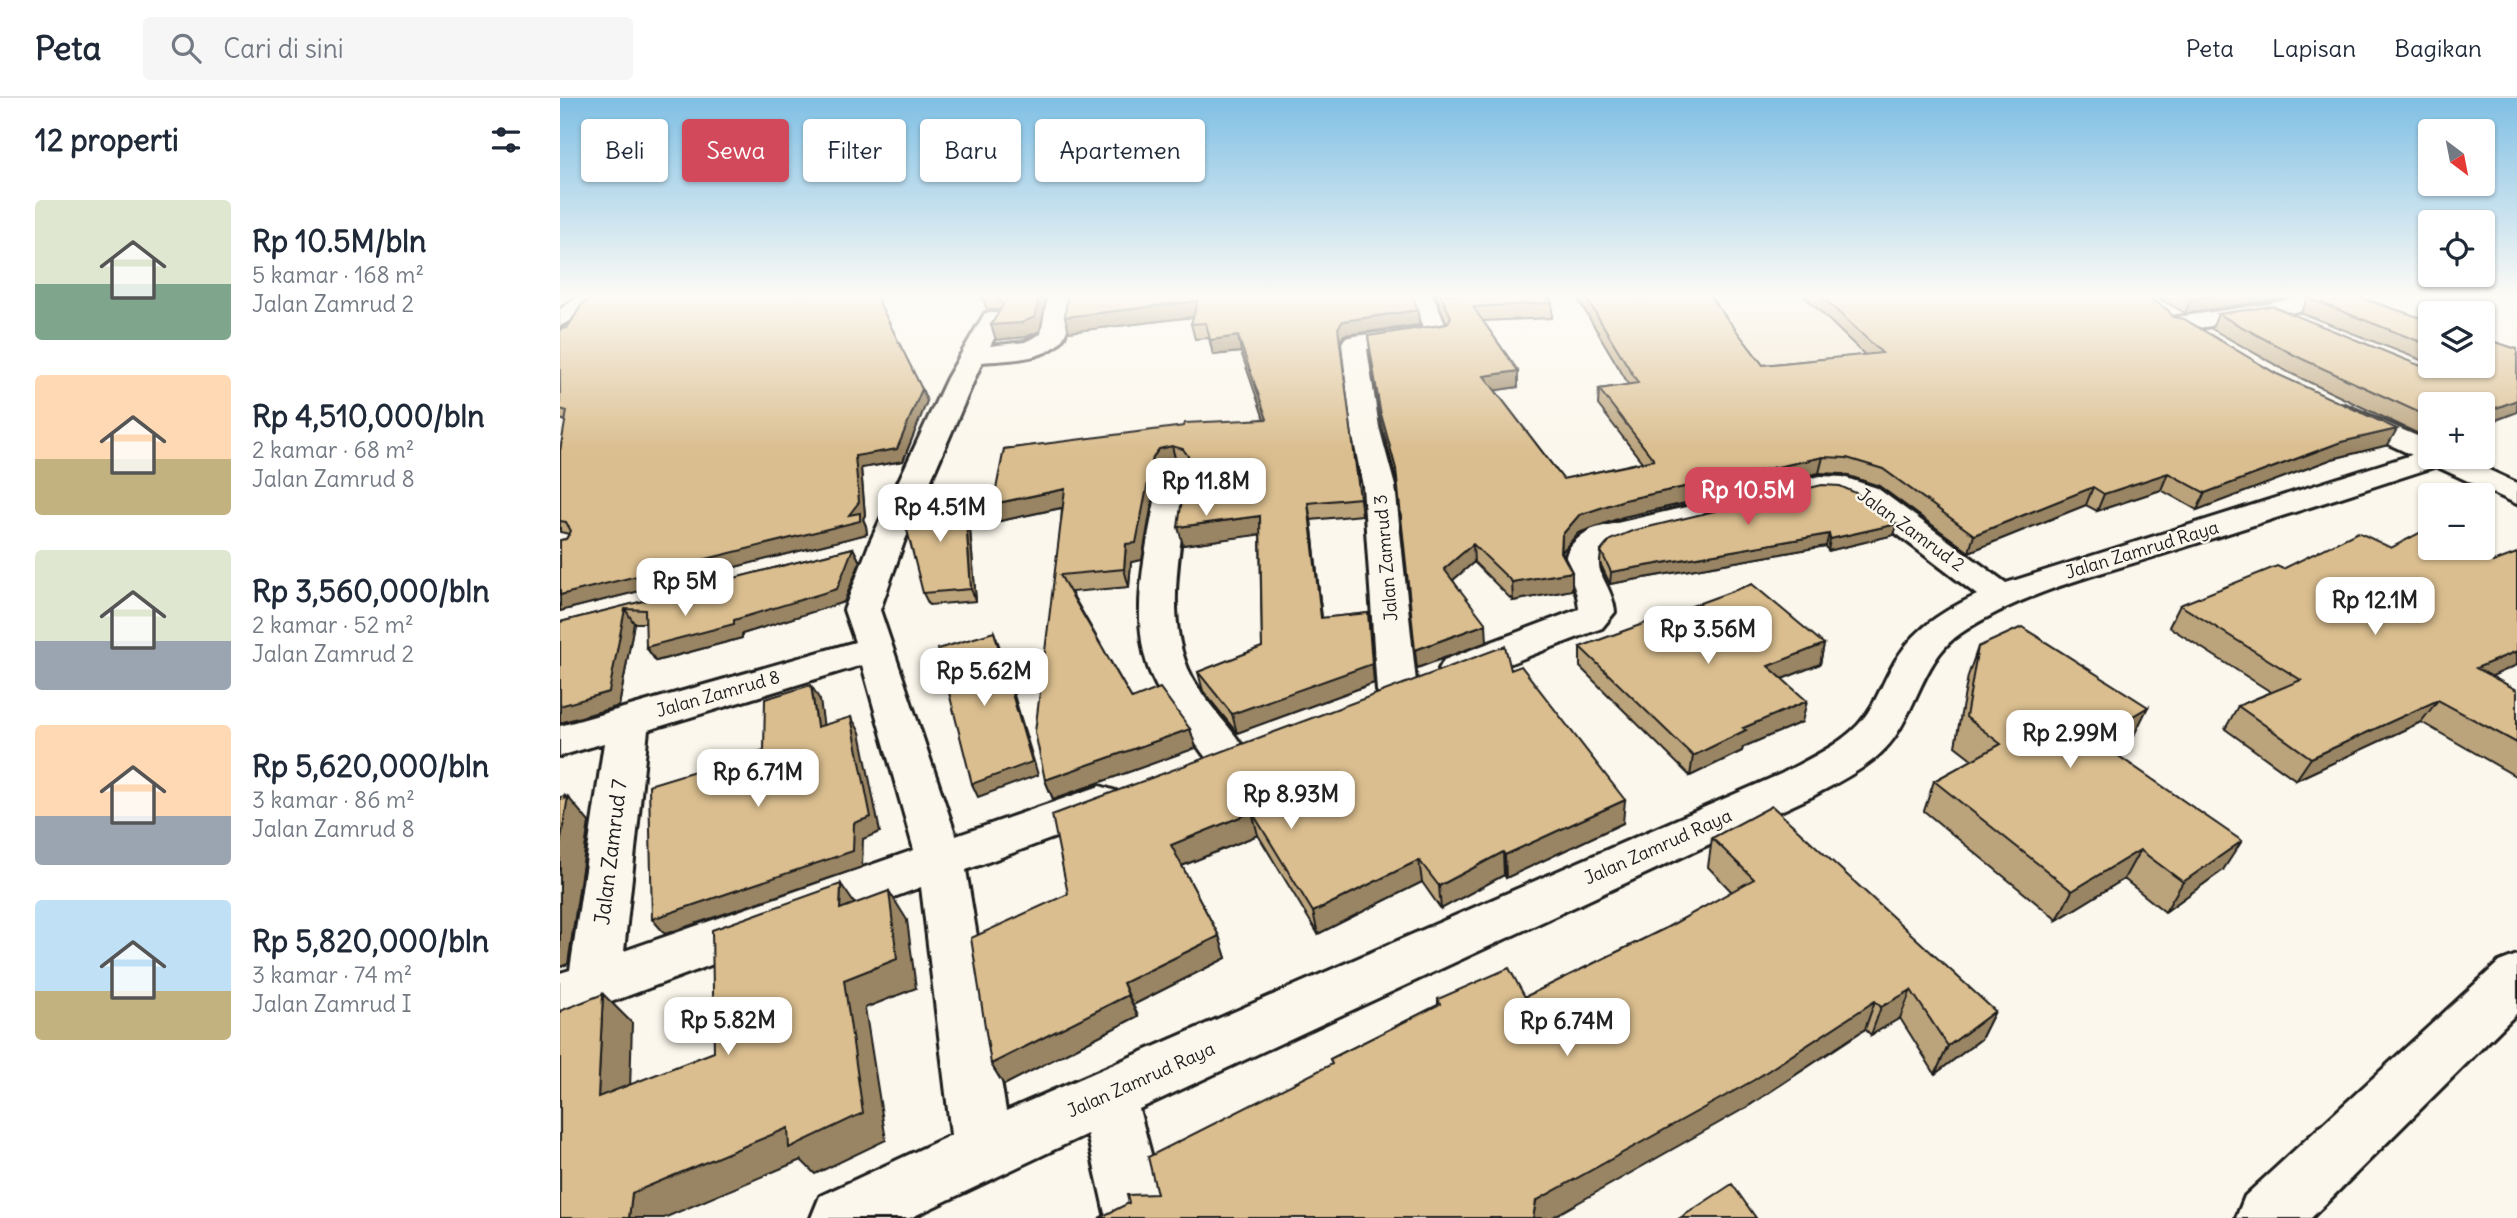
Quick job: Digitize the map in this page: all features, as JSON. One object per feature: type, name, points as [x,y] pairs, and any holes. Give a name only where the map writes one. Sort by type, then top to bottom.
[{"type":"street","points":[[976,346],[887,542],[862,610],[941,861],[983,1151]]},
{"type":"street","points":[[971,355],[1034,346]]},
{"type":"street","name":"Jalan Zamrud 3","points":[[1354,346],[1365,427],[1379,486],[1397,691]]},
{"type":"street","points":[[2316,399],[2418,447]]},
{"type":"street","name":"Jalan Zamrud Raya","points":[[842,1218],[983,1151],[1797,785],[1858,750],[1878,729],[1895,703],[1920,647],[1947,625],[2002,597],[2071,572],[2418,463]]},
{"type":"street","points":[[2462,469],[2517,495]]},
{"type":"street","points":[[1175,474],[1164,565],[1161,634],[1167,667],[1186,699],[1241,751],[1189,770]]},
{"type":"street","name":"Jalan Zamrud 2","points":[[1358,706],[1589,620],[1597,612],[1598,604],[1580,569],[1581,554],[1591,542],[1603,536],[1820,485],[1843,486],[1866,495],[2002,597]]},
{"type":"street","points":[[847,552],[887,542]]},
{"type":"street","name":"Jalan Zamrud 8","points":[[560,741],[876,648]]},
{"type":"street","name":"Jalan Zamrud 7","points":[[577,990],[628,720]]},
{"type":"street","points":[[577,990],[1136,789]]},
{"type":"street","points":[[2267,1218],[2517,978]]},
{"type":"street","points":[[1107,1095],[1137,1218]]},
{"type":"shaded area","points":[[1675,346],[1931,346],[1971,391],[1721,416]]},
{"type":"building","points":[[560,346],[901,346],[922,389],[897,449],[855,456],[859,502],[849,515],[860,513],[860,521],[560,595],[560,540],[566,539],[571,531],[566,522],[560,521],[560,451],[567,411],[560,409]]},
{"type":"building","points":[[1242,346],[1340,346],[1360,498],[1308,503],[1321,618],[1368,613],[1372,664],[1232,714],[1198,672],[1262,647],[1260,516],[1178,527],[1188,456],[1183,449],[1172,446],[1159,449],[1153,457],[1136,543],[1126,544],[1124,569],[1060,575],[1132,699],[1160,688],[1190,729],[1045,780],[1035,732],[1065,489],[993,504],[1004,449],[1184,426],[1185,423],[1267,419]]},
{"type":"building","points":[[1370,346],[1501,346],[1518,371],[1484,376],[1563,479],[1654,460],[1599,389],[1638,383],[1616,346],[1748,346],[1763,365],[1882,353],[1875,346],[2230,346],[2277,374],[2397,429],[2341,442],[2205,493],[2168,473],[2104,494],[2093,487],[1974,535],[1883,469],[1847,458],[1823,457],[1624,500],[1579,515],[1562,535],[1561,552],[1572,572],[1512,582],[1473,544],[1444,569],[1486,624],[1415,650],[1396,469],[1380,410]]},
{"type":"building","points":[[2278,346],[2372,346],[2418,365],[2418,378],[2495,378],[2495,346],[2517,349],[2517,400],[2495,408],[2495,392],[2418,392],[2418,412]]},
{"type":"building","points":[[1822,485],[1840,486],[1856,493],[1897,524],[1830,539],[1829,534],[1611,572],[1601,551],[1610,540],[1632,531]]},
{"type":"building","points":[[964,494],[971,589],[923,593],[905,522],[913,504]]},
{"type":"building","points":[[2358,532],[2391,548],[2418,534],[2418,560],[2493,562],[2517,553],[2517,651],[2476,668],[2517,690],[2517,743],[2438,700],[2311,758],[2238,706],[2301,680],[2180,605],[2277,566],[2283,569]]},
{"type":"building","points":[[853,548],[837,589],[734,620],[734,624],[646,647],[645,610],[625,609],[609,692],[560,706],[560,622]]},
{"type":"building","points":[[1752,584],[1824,644],[1768,666],[1807,701],[1743,728],[1746,730],[1693,756],[1580,647]]},
{"type":"building","points":[[2022,627],[2148,707],[2094,739],[2242,841],[2183,882],[2140,850],[2072,891],[1934,781],[2001,744],[1966,717],[1978,647]]},
{"type":"building","points":[[994,632],[1032,762],[972,784],[938,649]]},
{"type":"building","points":[[1505,646],[1511,670],[1521,666],[1625,800],[1505,855],[1503,852],[1439,886],[1419,860],[1313,912],[1252,812],[1171,845],[1219,936],[1123,983],[1128,995],[991,1064],[971,938],[1068,894],[1052,815]]},
{"type":"building","points":[[811,685],[817,727],[851,717],[871,817],[854,823],[853,851],[652,919],[649,785],[764,750],[765,699]]},
{"type":"building","points":[[565,796],[564,799],[568,797],[560,845],[560,797]]},
{"type":"building","points":[[1772,806],[1995,1011],[1948,1046],[1911,990],[1881,1007],[1875,1001],[1754,1080],[1536,1201],[1533,1218],[1099,1218],[1129,1203],[1127,1195],[1157,1194],[1148,1157],[1332,1064],[1330,1059],[1440,1004],[1438,999],[1509,968],[1525,997],[1666,928],[1754,879],[1712,838]]},
{"type":"building","points":[[841,884],[840,909],[889,891],[897,959],[844,980],[863,1113],[789,1148],[788,1128],[632,1193],[629,1218],[560,1218],[560,1011],[603,994],[598,1097],[714,1052],[712,930]]},
{"type":"building","points":[[1732,1184],[1756,1218],[1680,1218]]}]
